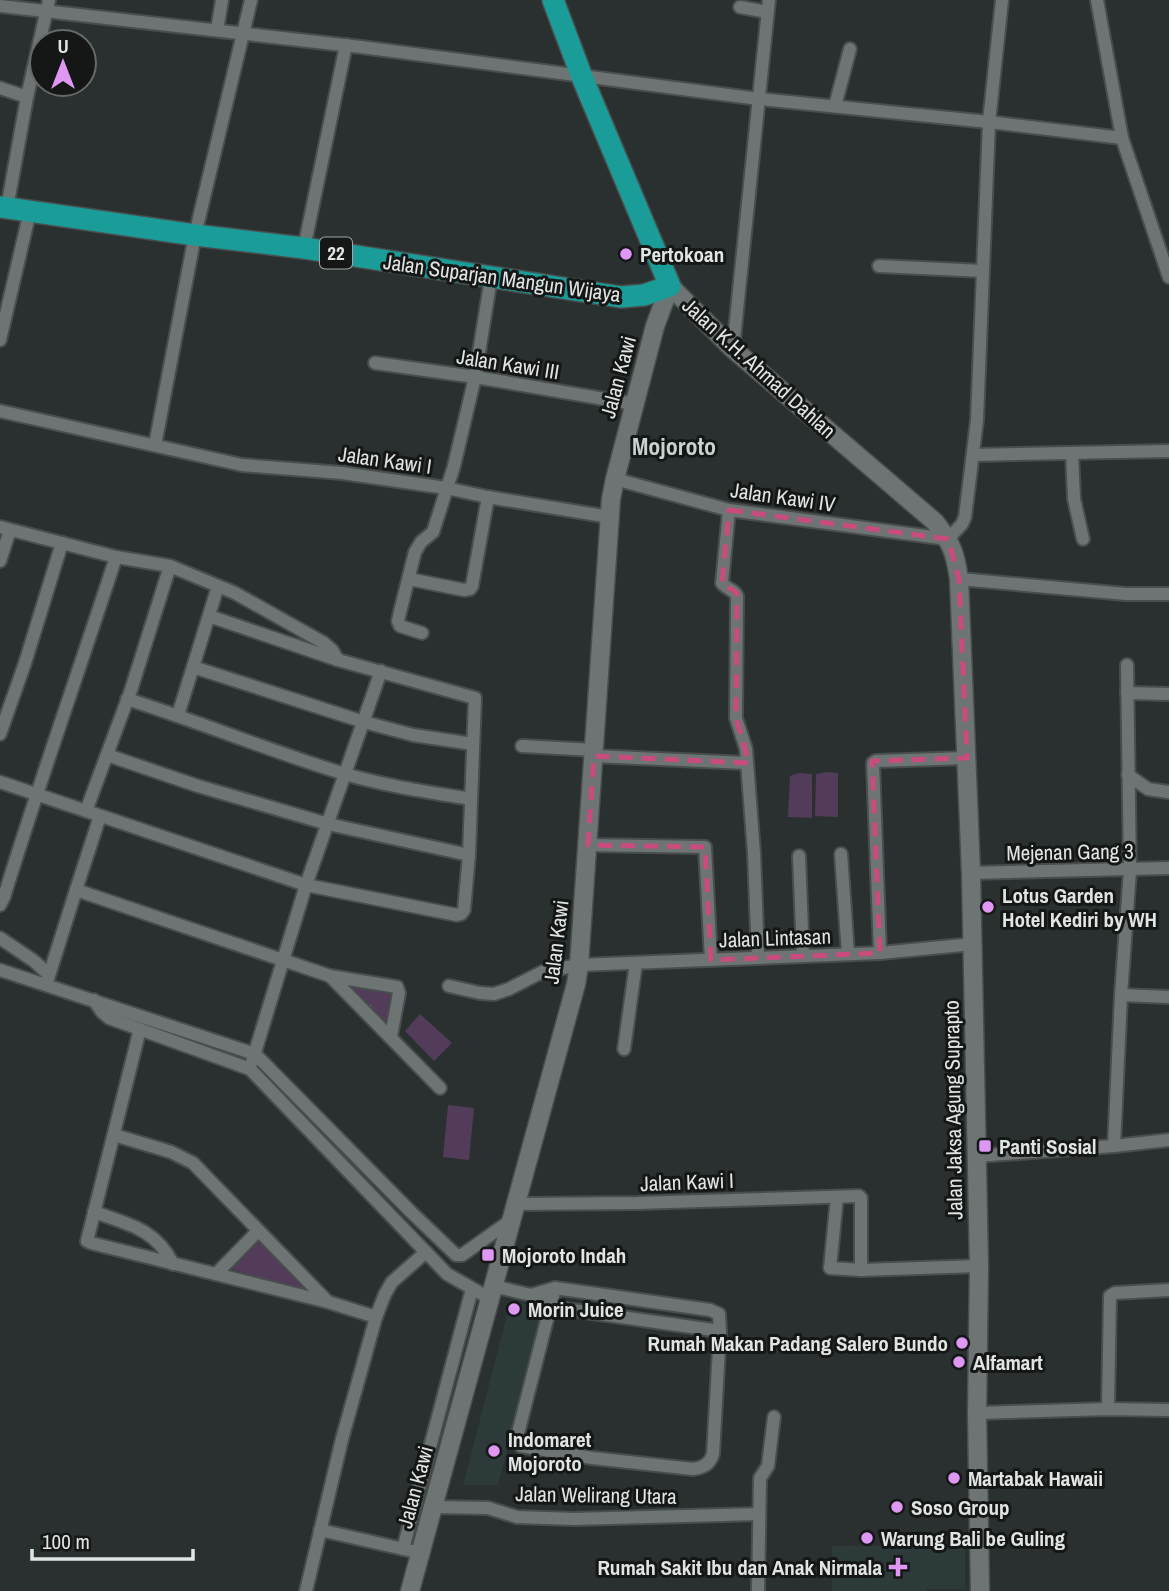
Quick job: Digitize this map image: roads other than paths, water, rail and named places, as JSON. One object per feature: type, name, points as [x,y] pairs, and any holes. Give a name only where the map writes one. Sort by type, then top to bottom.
[{"type":"highway","name":"Jalan K.H. Ahmad Dahlan","points":[[553,0],[582,77],[670,286]]},
{"type":"highway","name":"Jalan Suparjan Mangun Wijaya","points":[[4,208],[304,248],[621,297],[644,295],[670,286]]},
{"type":"main road","name":"Jalan K.H. Ahmad Dahlan","points":[[670,286],[733,349],[935,522],[956,554],[961,628]]},
{"type":"main road","name":"Jalan Kawi","points":[[411,1591],[576,984],[611,499],[654,327],[670,286]]},
{"type":"main road","name":"Jalan Jaksa Agung Suprapto","points":[[961,628],[971,873],[977,1156],[980,1591]]},
{"type":"street","points":[[217,30],[222,0]]},
{"type":"street","points":[[155,445],[195,235],[251,0]]},
{"type":"street","points":[[948,539],[965,517],[977,420],[989,122],[1002,0]]},
{"type":"street","points":[[1097,0],[1122,138],[1169,277]]},
{"type":"street","points":[[0,6],[47,6],[759,99],[1122,138]]},
{"type":"street","points":[[4,208],[47,6]]},
{"type":"street","points":[[733,349],[768,6],[740,7]]},
{"type":"street","points":[[304,248],[346,45]]},
{"type":"street","points":[[835,106],[850,49]]},
{"type":"street","points":[[0,88],[27,97]]},
{"type":"street","points":[[0,340],[30,211]]},
{"type":"street","points":[[879,266],[983,271]]},
{"type":"street","points":[[422,633],[402,627],[399,624],[400,612],[415,552],[421,542],[433,532],[454,466],[475,377],[491,278]]},
{"type":"street","name":"Jalan Kawi III","points":[[375,363],[634,404]]},
{"type":"street","name":"Jalan Kawi I","points":[[0,411],[242,465],[342,473],[610,517]]},
{"type":"street","points":[[973,455],[1169,451]]},
{"type":"street","points":[[1072,453],[1074,499],[1083,539]]},
{"type":"street","name":"Jalan Kawi IV","points":[[615,479],[729,510],[948,539]]},
{"type":"street","points":[[409,579],[470,589],[488,497]]},
{"type":"street","points":[[729,510],[722,583],[737,596],[736,718],[745,743],[754,853],[758,958]]},
{"type":"street","points":[[0,561],[3,529],[116,557],[170,566],[235,593],[324,643],[338,660]]},
{"type":"street","points":[[0,734],[62,543]]},
{"type":"street","points":[[0,905],[116,557]]},
{"type":"street","points":[[86,811],[127,699],[170,566]]},
{"type":"street","points":[[959,579],[1126,594],[1169,594]]},
{"type":"street","points":[[177,715],[218,586]]},
{"type":"street","points":[[0,782],[306,886],[461,914],[464,910],[470,855],[474,696],[338,660],[209,616]]},
{"type":"street","points":[[1114,1146],[1130,870],[1127,665]]},
{"type":"street","points":[[193,667],[363,722],[413,735],[473,744]]},
{"type":"street","points":[[250,1069],[306,886],[380,671]]},
{"type":"street","points":[[1127,693],[1169,694]]},
{"type":"street","points":[[127,699],[345,774],[402,788],[471,799]]},
{"type":"street","points":[[522,746],[746,763]]},
{"type":"street","points":[[107,755],[198,786],[328,824],[470,855]]},
{"type":"street","points":[[880,953],[873,763],[967,758]]},
{"type":"street","points":[[1128,775],[1149,789],[1168,792]]},
{"type":"street","points":[[47,979],[100,816]]},
{"type":"street","points":[[588,845],[705,847],[711,960]]},
{"type":"street","points":[[841,854],[848,954]]},
{"type":"street","points":[[799,856],[803,956]]},
{"type":"street","name":"Mejenan Gang 3","points":[[971,873],[1169,868]]},
{"type":"street","points":[[76,890],[330,976],[397,987],[400,993],[391,1036]]},
{"type":"street","points":[[0,938],[34,961],[47,979]]},
{"type":"street","name":"Jalan Lintasan","points":[[449,986],[494,994],[542,972],[579,965],[880,953],[972,944]]},
{"type":"street","points":[[624,1049],[636,963]]},
{"type":"street","points":[[0,970],[47,979],[94,1000],[255,1054],[452,1253],[462,1255],[513,1212]]},
{"type":"street","points":[[330,976],[440,1088]]},
{"type":"street","points":[[1121,995],[1169,997]]},
{"type":"street","points":[[94,1000],[102,1013],[109,1018],[250,1069],[447,1274],[472,1289],[531,1295],[555,1288],[716,1312],[720,1317],[720,1332],[713,1454],[709,1463],[699,1469],[693,1469],[592,1458],[521,1446],[517,1442],[555,1288]]},
{"type":"street","points":[[140,1029],[87,1241],[328,1302],[376,1317]]},
{"type":"street","points":[[114,1135],[171,1152],[192,1163],[328,1302]]},
{"type":"street","points":[[977,1156],[1169,1140]]},
{"type":"street","points":[[837,1196],[830,1268],[979,1266]]},
{"type":"street","name":"Jalan Kawi I","points":[[513,1212],[636,1203],[860,1196],[861,1269]]},
{"type":"street","points":[[399,1224],[411,1212]]},
{"type":"street","points":[[94,1213],[136,1226],[156,1239],[173,1264]]},
{"type":"street","points":[[216,1274],[258,1231]]},
{"type":"street","points":[[306,1591],[342,1439],[376,1317],[392,1282],[426,1252]]},
{"type":"street","points":[[403,1549],[472,1289]]},
{"type":"street","points":[[1108,1409],[1110,1296],[1115,1293],[1169,1290]]},
{"type":"street","points":[[531,1295],[550,1307],[720,1332]]},
{"type":"street","points":[[977,1413],[1169,1410]]},
{"type":"street","points":[[758,1591],[760,1478],[768,1466],[774,1417]]},
{"type":"street","name":"Jalan Welirang Utara","points":[[434,1507],[488,1508],[517,1517],[562,1519],[759,1514]]},
{"type":"street","points":[[320,1530],[421,1553]]},
{"type":"place","name":"Pertokoan","points":[[626,254]]},
{"type":"place","name":"Lotus Garden Hotel Kediri by WH","points":[[988,907]]},
{"type":"place","name":"Panti Sosial","points":[[985,1146]]},
{"type":"place","name":"Mojoroto Indah","points":[[488,1255]]},
{"type":"place","name":"Morin Juice","points":[[514,1309]]},
{"type":"place","name":"Rumah Makan Padang Salero Bundo","points":[[962,1343]]},
{"type":"place","name":"Alfamart","points":[[959,1362]]},
{"type":"place","name":"Indomaret Mojoroto","points":[[494,1451]]},
{"type":"place","name":"Martabak Hawaii","points":[[954,1478]]},
{"type":"place","name":"Soso Group","points":[[897,1507]]},
{"type":"place","name":"Warung Bali be Guling","points":[[867,1538]]},
{"type":"place","name":"Rumah Sakit Ibu dan Anak Nirmala","points":[[898,1567]]},
{"type":"district","name":"Mojoroto","points":[[674,446]]}]
